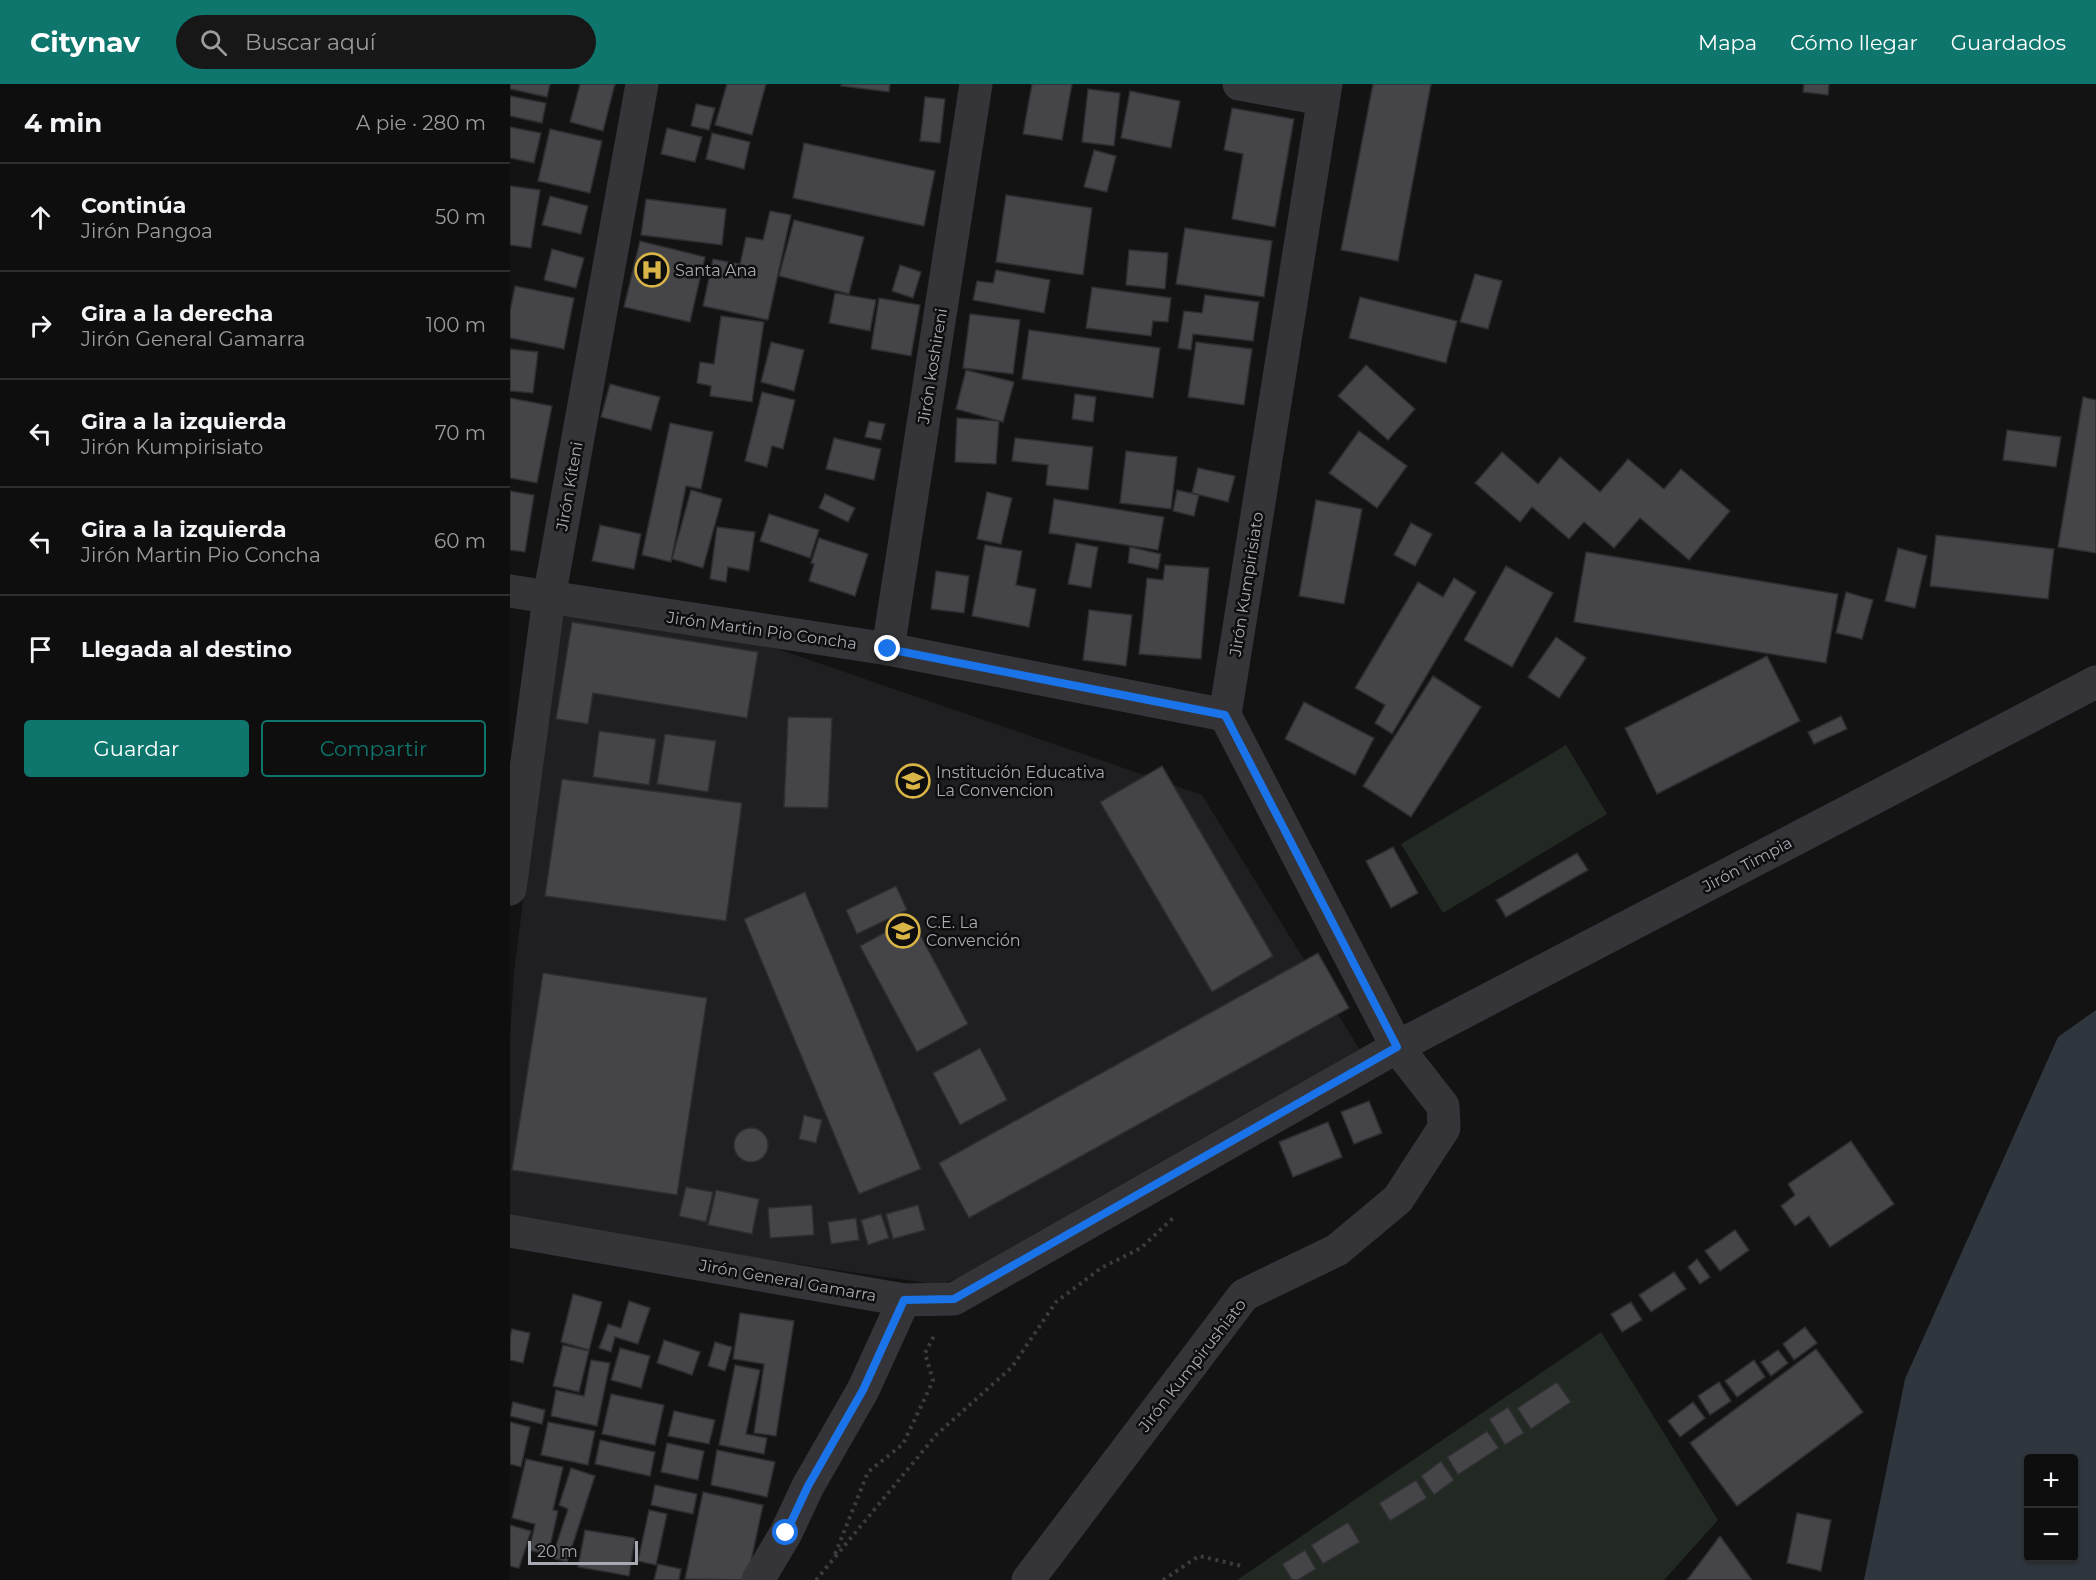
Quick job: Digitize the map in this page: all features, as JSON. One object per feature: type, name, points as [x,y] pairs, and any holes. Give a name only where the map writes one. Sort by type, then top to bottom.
[{"type":"street","name":"Jirón Kiteni","points":[[510,889],[549,598],[642,84]]},
{"type":"street","name":"Jirón koshireni","points":[[888,649],[976,84]]},
{"type":"street","points":[[1239,84],[1324,92]]},
{"type":"street","name":"Jirón Kumpirisiato","points":[[1225,715],[1324,92]]},
{"type":"street","name":"Jirón Martin Pio Concha","points":[[510,591],[888,649],[1225,715]]},
{"type":"street","name":"Jirón Timpia","points":[[1397,1047],[2096,682]]},
{"type":"street","points":[[1225,715],[1397,1047]]},
{"type":"street","name":"Jirón General Gamarra","points":[[510,1231],[904,1300],[954,1299],[1397,1047]]},
{"type":"street","name":"Jirón Kumpirushiato","points":[[1028,1580],[1244,1295],[1337,1250],[1398,1199],[1444,1128],[1443,1106],[1397,1047]]},
{"type":"street","points":[[758,1580],[863,1390],[904,1300]]},
{"type":"path","points":[[816,1580],[937,1434],[1012,1367],[1056,1302],[1101,1268],[1141,1248],[1174,1217]]},
{"type":"path","points":[[833,1559],[868,1472],[903,1444],[933,1381],[925,1353],[954,1299]]},
{"type":"path","points":[[1163,1580],[1199,1557],[1242,1566]]},
{"type":"shaded area","name":"C.E. La Convención","points":[[560,612],[772,647],[1202,795],[1362,1053],[993,1264],[940,1285],[510,1222],[510,1038],[514,972]]},
{"type":"shaded area","points":[[1566,745],[1607,814],[1443,913],[1401,844]]},
{"type":"shaded area","points":[[2096,1010],[2096,1580],[1864,1580],[1905,1379],[2058,1037]]},
{"type":"shaded area","points":[[1601,1332],[1718,1520],[1664,1580],[1237,1580]]},
{"type":"building","points":[[510,84],[550,84],[547,97],[510,89]]},
{"type":"building","points":[[580,84],[615,84],[603,131],[570,122]]},
{"type":"building","points":[[727,84],[766,84],[752,135],[715,125]]},
{"type":"building","points":[[842,84],[890,84],[889,92],[841,86]]},
{"type":"building","points":[[1032,84],[1072,84],[1062,140],[1023,134]]},
{"type":"building","points":[[1373,84],[1431,84],[1398,261],[1341,250]]},
{"type":"building","points":[[1804,84],[1829,84],[1828,95],[1803,92]]},
{"type":"building","points":[[1088,89],[1120,93],[1114,146],[1082,142]]},
{"type":"building","points":[[1130,91],[1180,101],[1171,148],[1121,138]]},
{"type":"building","points":[[510,96],[546,103],[542,123],[510,116]]},
{"type":"building","points":[[925,97],[945,99],[940,143],[920,141]]},
{"type":"building","points":[[696,104],[715,108],[709,130],[691,126]]},
{"type":"building","points":[[1232,108],[1294,119],[1275,227],[1232,219],[1243,154],[1224,150]]},
{"type":"building","points":[[510,127],[541,133],[534,163],[510,158]]},
{"type":"building","points":[[667,128],[702,137],[695,162],[661,154]]},
{"type":"building","points":[[550,129],[602,141],[590,193],[538,181]]},
{"type":"building","points":[[712,133],[750,142],[744,169],[706,159]]},
{"type":"building","points":[[804,143],[935,171],[924,226],[793,198]]},
{"type":"building","points":[[1094,150],[1116,156],[1107,192],[1084,187]]},
{"type":"building","points":[[510,186],[540,190],[531,248],[510,245]]},
{"type":"building","points":[[1006,195],[1092,208],[1083,275],[996,262]]},
{"type":"building","points":[[550,196],[588,206],[581,234],[542,225]]},
{"type":"building","points":[[646,199],[726,209],[722,245],[641,235]]},
{"type":"building","points":[[770,211],[791,215],[768,320],[703,306],[713,259],[740,264],[746,237],[763,240]]},
{"type":"building","points":[[794,220],[864,237],[849,294],[779,276]]},
{"type":"building","points":[[1185,228],[1272,241],[1264,297],[1176,284]]},
{"type":"building","points":[[640,241],[705,257],[690,322],[624,307]]},
{"type":"building","points":[[552,249],[584,258],[576,288],[544,280]]},
{"type":"building","points":[[1129,250],[1168,253],[1165,289],[1126,285]]},
{"type":"building","points":[[900,265],[921,272],[913,298],[892,291]]},
{"type":"building","points":[[996,270],[1050,280],[1044,313],[973,300],[977,281],[993,283]]},
{"type":"building","points":[[1475,274],[1502,281],[1488,329],[1460,322]]},
{"type":"building","points":[[515,286],[574,298],[564,349],[510,338],[510,311]]},
{"type":"building","points":[[1092,287],[1171,298],[1168,322],[1153,321],[1151,336],[1086,328]]},
{"type":"building","points":[[835,293],[876,300],[870,331],[829,323]]},
{"type":"building","points":[[1205,295],[1259,302],[1253,341],[1193,334],[1191,350],[1178,348],[1184,311],[1202,313]]},
{"type":"building","points":[[1360,297],[1457,321],[1446,363],[1349,338]]},
{"type":"building","points":[[879,298],[920,305],[911,356],[871,349]]},
{"type":"building","points":[[970,314],[1020,320],[1013,374],[963,368]]},
{"type":"building","points":[[721,316],[764,322],[752,402],[710,396],[711,386],[697,383],[700,362],[714,364]]},
{"type":"building","points":[[1029,330],[1160,348],[1153,398],[1022,379]]},
{"type":"building","points":[[771,342],[804,350],[794,391],[761,382]]},
{"type":"building","points":[[1196,342],[1252,349],[1244,405],[1188,397]]},
{"type":"building","points":[[510,349],[538,352],[533,393],[510,391]]},
{"type":"building","points":[[1366,365],[1415,409],[1388,440],[1338,396]]},
{"type":"building","points":[[966,370],[1014,382],[1003,422],[956,409]]},
{"type":"building","points":[[610,384],[660,397],[651,430],[601,417]]},
{"type":"building","points":[[762,392],[795,400],[783,449],[772,446],[767,467],[745,461]]},
{"type":"building","points":[[1075,394],[1096,397],[1093,422],[1072,419]]},
{"type":"building","points":[[2083,397],[2096,400],[2096,553],[2058,547]]},
{"type":"building","points":[[510,398],[552,406],[537,483],[510,478]]},
{"type":"building","points":[[957,418],[999,421],[996,464],[955,462]]},
{"type":"building","points":[[869,421],[885,424],[881,440],[865,437]]},
{"type":"building","points":[[670,423],[713,432],[701,489],[686,486],[671,562],[642,555]]},
{"type":"building","points":[[2007,430],[2061,437],[2056,467],[2003,460]]},
{"type":"building","points":[[1359,431],[1407,466],[1377,508],[1329,473]]},
{"type":"building","points":[[834,438],[881,449],[874,480],[826,469]]},
{"type":"building","points":[[1015,438],[1093,447],[1088,490],[1046,485],[1048,465],[1012,461]]},
{"type":"building","points":[[1126,451],[1177,457],[1171,509],[1120,503]]},
{"type":"building","points":[[1502,452],[1538,484],[1560,457],[1600,492],[1628,459],[1664,489],[1681,469],[1730,511],[1689,560],[1640,518],[1614,548],[1584,522],[1569,539],[1532,507],[1520,522],[1475,483]]},
{"type":"building","points":[[1198,468],[1235,476],[1228,502],[1192,493]]},
{"type":"building","points":[[691,490],[722,499],[703,568],[672,559]]},
{"type":"building","points":[[1177,490],[1199,495],[1194,516],[1173,511]]},
{"type":"building","points":[[510,491],[534,495],[525,552],[510,550]]},
{"type":"building","points":[[987,492],[1012,498],[1001,544],[977,539]]},
{"type":"building","points":[[825,494],[855,508],[848,522],[819,508]]},
{"type":"building","points":[[1054,499],[1164,517],[1158,550],[1049,533]]},
{"type":"building","points":[[1316,500],[1362,509],[1344,604],[1299,596]]},
{"type":"building","points":[[769,514],[819,530],[810,558],[760,541]]},
{"type":"building","points":[[1411,523],[1432,534],[1415,566],[1394,555]]},
{"type":"building","points":[[600,525],[641,534],[634,569],[592,561]]},
{"type":"building","points":[[717,527],[755,532],[749,571],[728,567],[726,582],[710,579]]},
{"type":"building","points":[[1936,535],[2054,549],[2048,599],[1930,586]]},
{"type":"building","points":[[819,538],[868,554],[855,596],[809,581],[814,564],[811,563]]},
{"type":"building","points":[[1076,543],[1098,547],[1091,588],[1068,584]]},
{"type":"building","points":[[985,545],[1022,551],[1016,585],[1036,589],[1029,627],[972,616]]},
{"type":"building","points":[[1130,547],[1161,554],[1158,569],[1128,563]]},
{"type":"building","points":[[1898,548],[1927,556],[1915,608],[1885,601]]},
{"type":"building","points":[[1586,552],[1838,594],[1826,663],[1574,622]]},
{"type":"building","points":[[1165,565],[1209,568],[1201,659],[1139,654],[1147,578],[1163,580]]},
{"type":"building","points":[[1506,566],[1553,593],[1512,667],[1464,640]]},
{"type":"building","points":[[936,571],[969,576],[964,613],[931,609]]},
{"type":"building","points":[[1454,578],[1476,592],[1392,734],[1375,723],[1385,705],[1355,688],[1418,582],[1443,597]]},
{"type":"building","points":[[1846,592],[1873,600],[1862,639],[1836,633]]},
{"type":"building","points":[[1089,610],[1132,615],[1126,666],[1083,660]]},
{"type":"building","points":[[572,622],[758,652],[747,718],[593,693],[588,724],[556,719]]},
{"type":"building","points":[[1556,637],[1586,658],[1559,698],[1528,677]]},
{"type":"building","points":[[1767,656],[1800,721],[1657,794],[1625,728]]},
{"type":"building","points":[[1433,676],[1481,707],[1411,817],[1363,786]]},
{"type":"building","points":[[1304,702],[1374,738],[1355,775],[1285,739]]},
{"type":"building","points":[[1841,716],[1847,729],[1814,744],[1808,732]]},
{"type":"building","points":[[788,717],[832,718],[828,808],[784,807]]},
{"type":"building","points":[[599,731],[656,739],[649,785],[593,777]]},
{"type":"building","points":[[665,734],[716,741],[708,792],[657,784]]},
{"type":"building","points":[[1162,766],[1273,956],[1212,992],[1100,802]]},
{"type":"building","points":[[562,779],[742,803],[726,921],[545,896]]},
{"type":"building","points":[[1393,847],[1418,893],[1391,908],[1366,861]]},
{"type":"building","points":[[1577,853],[1588,870],[1506,917],[1496,900]]},
{"type":"building","points":[[896,886],[907,910],[857,934],[846,910]]},
{"type":"building","points":[[805,892],[921,1169],[859,1194],[744,919]]},
{"type":"building","points":[[911,918],[968,1024],[917,1052],[860,946]]},
{"type":"building","points":[[1318,953],[1349,1008],[969,1218],[939,1163]]},
{"type":"building","points":[[543,973],[707,998],[677,1195],[512,1170]]},
{"type":"building","points":[[980,1048],[1007,1100],[960,1125],[933,1073]]},
{"type":"building","points":[[1369,1101],[1382,1133],[1354,1144],[1341,1112]]},
{"type":"building","points":[[804,1115],[822,1120],[816,1143],[799,1139]]},
{"type":"building","points":[[1328,1122],[1342,1157],[1293,1177],[1279,1142]]},
{"type":"building","points":[[751,1128],[763,1133],[768,1145],[763,1157],[751,1162],[739,1157],[734,1145],[739,1133]]},
{"type":"building","points":[[1851,1141],[1894,1204],[1830,1247],[1809,1216],[1795,1226],[1781,1206],[1795,1195],[1788,1184]]},
{"type":"building","points":[[686,1187],[713,1192],[706,1222],[679,1216]]},
{"type":"building","points":[[716,1190],[759,1199],[752,1234],[708,1225]]},
{"type":"building","points":[[812,1205],[814,1235],[770,1238],[768,1208]]},
{"type":"building","points":[[918,1205],[925,1230],[893,1239],[886,1214]]},
{"type":"building","points":[[881,1214],[889,1238],[868,1245],[861,1220]]},
{"type":"building","points":[[856,1218],[859,1240],[831,1244],[828,1222]]},
{"type":"building","points":[[1735,1230],[1749,1250],[1720,1271],[1705,1251]]},
{"type":"building","points":[[1697,1259],[1710,1277],[1700,1284],[1688,1267]]},
{"type":"building","points":[[1674,1272],[1686,1289],[1651,1312],[1639,1295]]},
{"type":"building","points":[[573,1294],[602,1302],[589,1350],[561,1342]]},
{"type":"building","points":[[629,1301],[650,1308],[638,1344],[615,1337],[611,1352],[599,1348],[608,1324],[621,1328]]},
{"type":"building","points":[[1631,1302],[1642,1320],[1622,1332],[1611,1314]]},
{"type":"building","points":[[740,1313],[794,1321],[776,1436],[754,1433],[764,1364],[733,1359]]},
{"type":"building","points":[[1805,1327],[1817,1343],[1794,1360],[1783,1344]]},
{"type":"building","points":[[512,1329],[530,1333],[523,1363],[510,1360]]},
{"type":"building","points":[[664,1340],[700,1352],[692,1375],[657,1363]]},
{"type":"building","points":[[715,1342],[732,1347],[725,1371],[708,1366]]},
{"type":"building","points":[[563,1345],[589,1351],[579,1392],[553,1386]]},
{"type":"building","points":[[620,1348],[650,1356],[641,1388],[611,1380]]},
{"type":"building","points":[[1816,1349],[1863,1412],[1737,1506],[1690,1443]]},
{"type":"building","points":[[1778,1350],[1788,1363],[1771,1376],[1761,1362]]},
{"type":"building","points":[[591,1360],[610,1363],[597,1426],[551,1416],[556,1390],[584,1396]]},
{"type":"building","points":[[1754,1360],[1765,1377],[1737,1397],[1725,1381]]},
{"type":"building","points":[[735,1365],[760,1370],[746,1434],[767,1438],[764,1454],[719,1445]]},
{"type":"building","points":[[1557,1382],[1571,1402],[1531,1429],[1517,1408]]},
{"type":"building","points":[[1719,1382],[1731,1401],[1710,1415],[1698,1396]]},
{"type":"building","points":[[611,1394],[664,1405],[655,1445],[602,1434]]},
{"type":"building","points":[[513,1402],[545,1410],[542,1424],[510,1416]]},
{"type":"building","points":[[1693,1402],[1705,1418],[1680,1437],[1668,1421]]},
{"type":"building","points":[[1508,1407],[1524,1433],[1505,1445],[1489,1419]]},
{"type":"building","points":[[674,1411],[715,1420],[709,1444],[668,1436]]},
{"type":"building","points":[[510,1422],[530,1427],[521,1467],[510,1464]]},
{"type":"building","points":[[548,1422],[595,1431],[588,1465],[541,1455]]},
{"type":"building","points":[[1487,1431],[1499,1448],[1458,1475],[1447,1457]]},
{"type":"building","points":[[600,1440],[655,1452],[650,1476],[595,1464]]},
{"type":"building","points":[[667,1443],[704,1451],[698,1480],[661,1472]]},
{"type":"building","points":[[717,1450],[775,1462],[767,1497],[711,1485]]},
{"type":"building","points":[[526,1459],[563,1467],[553,1510],[558,1511],[548,1555],[529,1550],[535,1524],[512,1518]]},
{"type":"building","points":[[1441,1461],[1454,1480],[1434,1495],[1421,1476]]},
{"type":"building","points":[[571,1468],[595,1476],[567,1562],[552,1558],[568,1509],[559,1505]]},
{"type":"building","points":[[1416,1480],[1427,1498],[1390,1521],[1379,1503]]},
{"type":"building","points":[[655,1485],[697,1494],[693,1514],[651,1505]]},
{"type":"building","points":[[703,1492],[763,1505],[747,1580],[685,1579]]},
{"type":"building","points":[[649,1510],[667,1514],[656,1565],[638,1561]]},
{"type":"building","points":[[1797,1513],[1831,1520],[1821,1571],[1787,1563]]},
{"type":"building","points":[[1348,1522],[1360,1542],[1323,1564],[1311,1545]]},
{"type":"building","points":[[510,1525],[531,1531],[519,1568],[510,1566]]},
{"type":"building","points":[[585,1530],[635,1538],[629,1576],[578,1567]]},
{"type":"building","points":[[1720,1536],[1752,1580],[1687,1580]]},
{"type":"building","points":[[1305,1550],[1316,1569],[1298,1580],[1292,1580],[1282,1564]]},
{"type":"building","points":[[658,1564],[681,1569],[679,1580],[654,1580]]},
{"type":"place","name":"Santa Ana","points":[[652,270]]},
{"type":"place","name":"Institución Educativa La Convencion","points":[[913,781]]},
{"type":"place","name":"C.E. La Convención","points":[[903,931]]},
{"type":"route","points":[[786,1533],[808,1486],[863,1390],[904,1300],[954,1299],[1397,1047],[1225,715],[888,649]]}]
